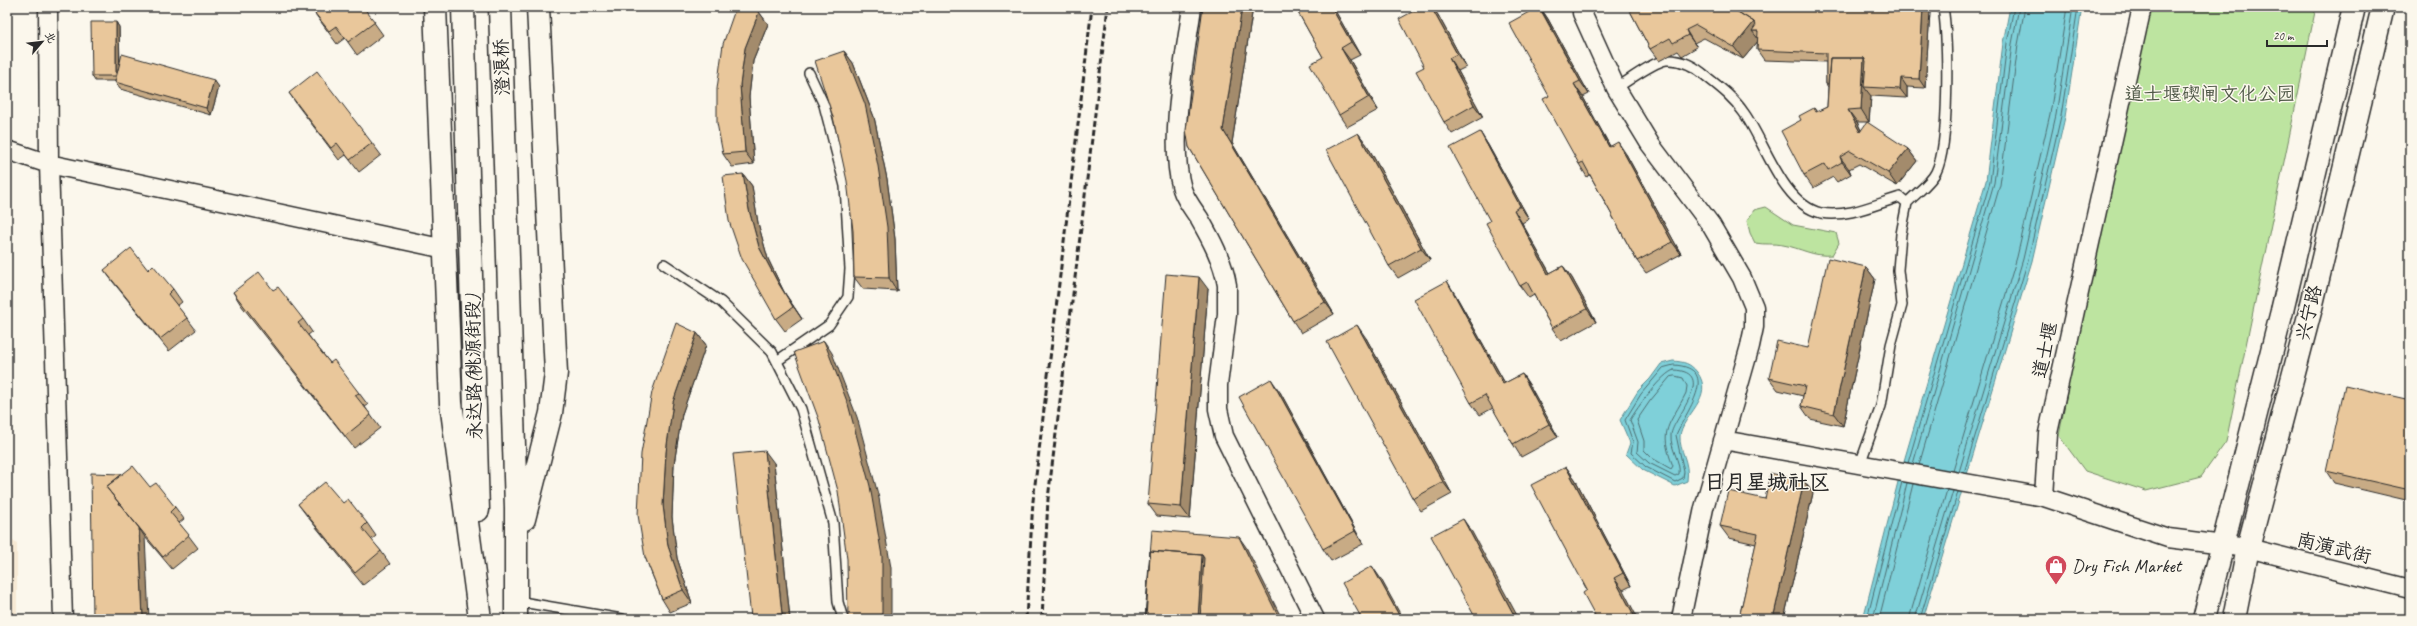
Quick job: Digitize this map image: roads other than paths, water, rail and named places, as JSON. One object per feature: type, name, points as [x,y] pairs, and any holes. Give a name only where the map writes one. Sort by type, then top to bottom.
[{"type":"main road","points":[[435,7],[451,403],[480,619]]},
{"type":"main road","name":"澄浪桥","points":[[463,7],[468,115]]},
{"type":"main road","name":"澄浪桥","points":[[500,7],[505,126]]},
{"type":"main road","points":[[516,550],[551,413],[556,373],[538,7]]},
{"type":"main road","name":"兴宁路","points":[[2204,619],[2221,544],[2282,311],[2354,7]]},
{"type":"main road","name":"兴宁路","points":[[2234,619],[2248,548],[2311,308],[2383,7]]},
{"type":"main road","name":"永达路(桃源街段)","points":[[468,115],[480,619]]},
{"type":"main road","name":"永达路(桃源街段)","points":[[505,126],[516,550],[516,610]]},
{"type":"street","points":[[48,7],[49,164],[63,619]]},
{"type":"street","points":[[1192,7],[1181,82],[1176,160],[1182,191],[1208,235],[1224,269],[1227,285],[1218,409],[1224,436],[1315,619]]},
{"type":"street","points":[[1583,7],[1582,12],[1616,88],[1658,156],[1711,225],[1742,278],[1754,307],[1754,327],[1750,346],[1704,508],[1681,619]]},
{"type":"street","name":"道士堰","points":[[2044,497],[2048,433],[2142,7]]},
{"type":"street","points":[[7,150],[49,164],[445,249]]},
{"type":"street","points":[[1723,440],[2044,497],[2168,538],[2248,548]]},
{"type":"street","name":"南演武街","points":[[2248,548],[2410,589]]},
{"type":"lane","points":[[1860,464],[1880,406],[1891,345],[1902,305],[1898,270],[1901,234],[1907,203],[1936,172],[1944,142],[1946,28],[1943,7]]},
{"type":"lane","points":[[1616,88],[1666,60],[1684,62],[1702,72],[1727,93],[1744,112],[1789,192],[1801,203],[1820,212],[1838,215],[1900,197],[1907,203]]},
{"type":"lane","points":[[777,361],[829,325],[848,297],[850,269],[845,186],[824,105],[809,73]]},
{"type":"lane","points":[[664,264],[721,302],[772,352],[777,361],[801,409],[833,523],[838,602],[843,619]]},
{"type":"lane","points":[[516,610],[622,619]]},
{"type":"water","points":[[2010,7],[2082,7],[2065,117],[2032,261],[1923,619],[1863,619],[1899,478],[1986,181],[2003,43]]},
{"type":"water","points":[[1673,361],[1692,367],[1702,381],[1703,390],[1696,406],[1682,428],[1680,436],[1681,447],[1688,474],[1687,481],[1675,486],[1643,470],[1626,454],[1630,443],[1620,420],[1638,391],[1650,379],[1661,364]]},
{"type":"railway","points":[[1026,619],[1033,501],[1092,7]]},
{"type":"railway","points":[[1042,619],[1048,499],[1108,7]]},
{"type":"place","name":"Dry Fish Market","points":[[2056,586]]},
{"type":"district","name":"日月星城社区","points":[[1767,482]]},
{"type":"park label","name":"道士堰碶闸文化公园","points":[[2210,94]]}]
